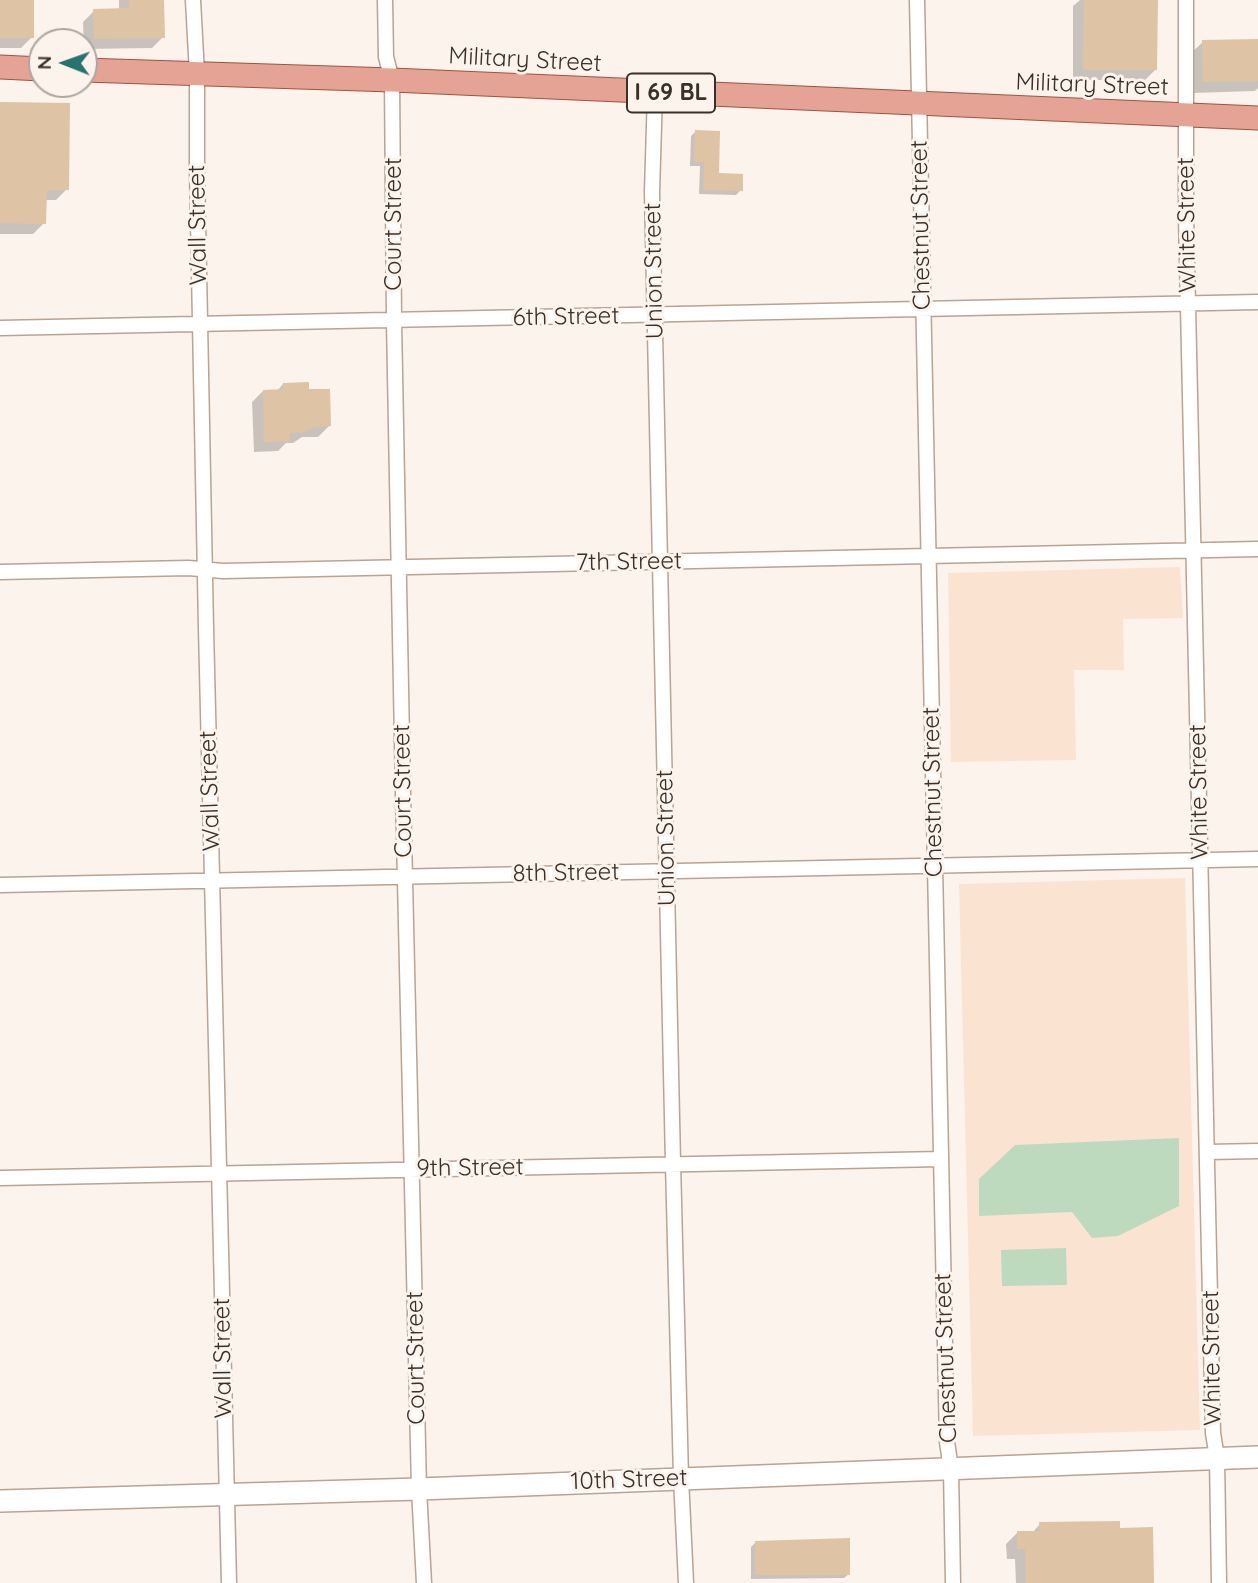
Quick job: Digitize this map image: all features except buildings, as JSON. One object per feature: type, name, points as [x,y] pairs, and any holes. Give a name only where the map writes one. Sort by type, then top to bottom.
[{"type":"main road","points":[[0,67],[28,68]]},
{"type":"main road","name":"Military Street","points":[[98,70],[392,80],[1258,118]]},
{"type":"street","name":"Wall Street","points":[[193,0],[197,74],[205,569],[229,1583]]},
{"type":"street","name":"Court Street","points":[[385,0],[386,57],[392,80],[405,876],[419,1489],[424,1583]]},
{"type":"street","name":"Chestnut Street","points":[[916,0],[947,1442],[951,1469],[953,1583]]},
{"type":"street","name":"White Street","points":[[1186,0],[1200,860],[1219,1583]]},
{"type":"street","name":"Union Street","points":[[655,92],[652,192],[673,1163],[686,1583]]},
{"type":"street","name":"6th Street","points":[[0,328],[1258,302]]},
{"type":"street","name":"7th Street","points":[[0,572],[223,571],[1258,549]]},
{"type":"street","name":"8th Street","points":[[0,885],[1258,859]]},
{"type":"street","points":[[1208,1152],[1258,1151]]},
{"type":"street","name":"9th Street","points":[[0,1178],[941,1159]]},
{"type":"street","name":"10th Street","points":[[0,1501],[419,1489],[1258,1457]]},
{"type":"shaded area","points":[[1180,567],[1183,618],[1123,619],[1124,670],[1074,670],[1076,760],[951,762],[948,573]]},
{"type":"shaded area","points":[[1185,878],[1200,1430],[973,1436],[959,884]]},
{"type":"green space","points":[[1179,1138],[1179,1206],[1118,1236],[1092,1238],[1072,1212],[979,1216],[979,1179],[1015,1145]]},
{"type":"green space","points":[[1066,1248],[1067,1285],[1002,1286],[1001,1250]]}]
